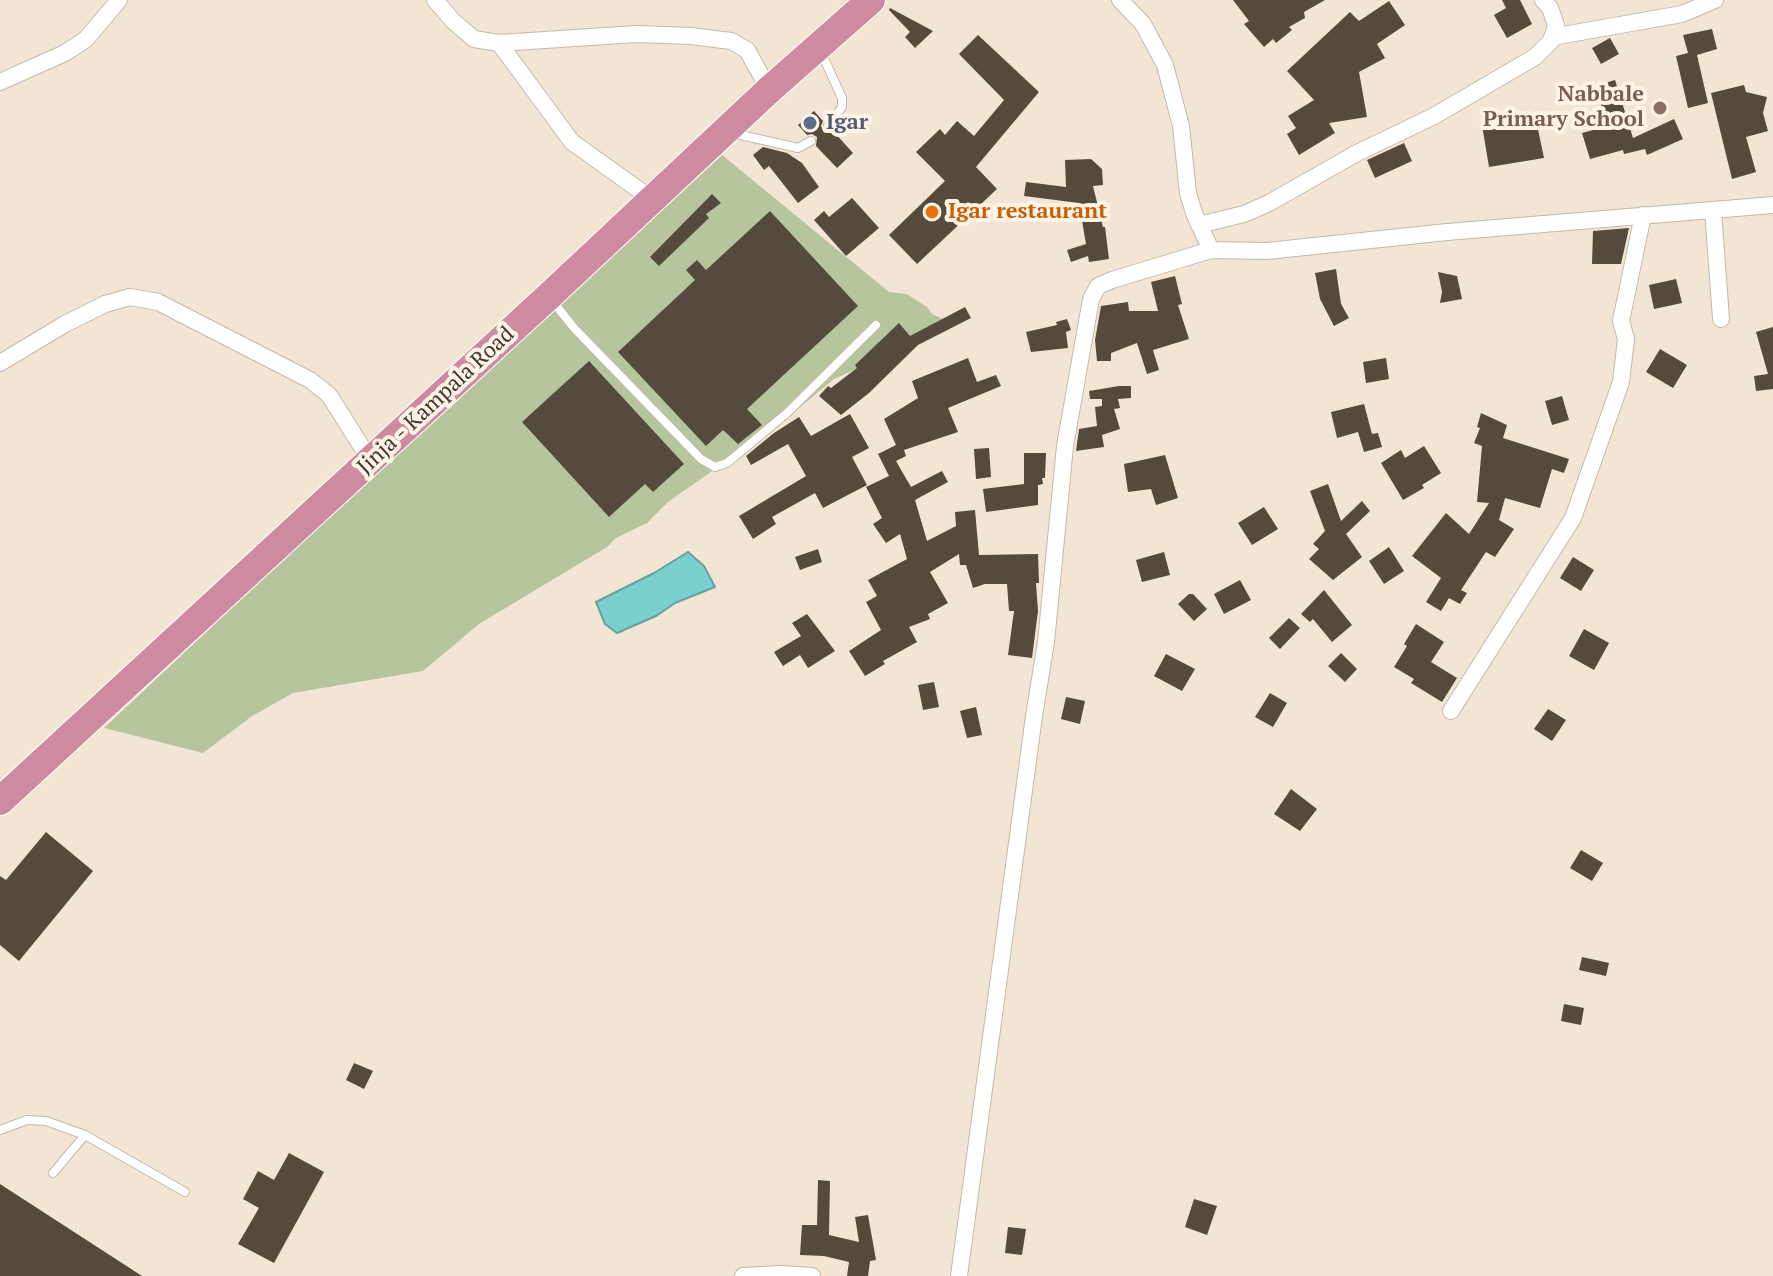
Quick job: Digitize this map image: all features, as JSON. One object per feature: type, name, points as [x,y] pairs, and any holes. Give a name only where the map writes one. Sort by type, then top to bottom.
[{"type":"highway","name":"Jinja - Kampala Road","points":[[0,801],[769,90],[871,0]]},
{"type":"street","points":[[0,82],[65,53],[86,39],[119,0]]},
{"type":"street","points":[[435,0],[474,39],[499,43],[637,34],[731,41],[747,50],[769,90]]},
{"type":"street","points":[[1120,0],[1143,24],[1169,78],[1181,126],[1188,193],[1211,250]]},
{"type":"street","points":[[1199,225],[1244,214],[1269,203],[1357,153],[1434,116],[1535,57],[1552,37],[1556,25],[1550,8],[1543,0]]},
{"type":"street","points":[[1552,37],[1682,14],[1715,0]]},
{"type":"street","points":[[499,43],[572,142],[653,200]]},
{"type":"street","points":[[959,1276],[1046,642],[1065,446],[1091,299],[1098,286],[1211,250],[1267,251],[1447,232],[1773,205]]},
{"type":"street","points":[[1713,210],[1721,319]]},
{"type":"street","points":[[1451,711],[1573,518],[1621,382],[1626,339],[1621,321],[1643,215]]},
{"type":"street","points":[[0,363],[105,304],[130,297],[158,302],[310,380],[329,395],[370,460]]},
{"type":"street","points":[[743,1276],[812,1276]]},
{"type":"lane","points":[[819,47],[842,98],[842,107],[828,126]]},
{"type":"lane","points":[[725,131],[798,148],[811,141]]},
{"type":"lane","points":[[549,296],[574,328],[701,459],[715,467],[727,463],[787,413],[876,325]]},
{"type":"lane","points":[[0,1130],[27,1120],[46,1121],[85,1135],[185,1192]]},
{"type":"lane","points":[[53,1173],[85,1135]]},
{"type":"green space","points":[[722,155],[889,292],[907,294],[932,314],[956,325],[834,379],[782,422],[668,502],[647,523],[616,538],[607,547],[479,624],[423,671],[293,693],[252,716],[203,753],[104,728],[337,509]]},
{"type":"water","points":[[688,552],[704,566],[715,587],[675,603],[656,616],[617,633],[605,624],[596,602]]},
{"type":"building","points":[[1233,0],[1325,0],[1304,12],[1305,18],[1289,27],[1292,30],[1276,43],[1273,39],[1264,47],[1244,24],[1249,21]]},
{"type":"building","points":[[1502,0],[1520,0],[1532,24],[1507,38],[1494,15],[1506,8]]},
{"type":"building","points":[[1389,1],[1405,25],[1377,44],[1385,58],[1359,72],[1367,117],[1329,123],[1335,133],[1299,155],[1287,134],[1296,128],[1288,116],[1314,100],[1287,71],[1350,12],[1359,21]]},
{"type":"building","points":[[890,8],[933,31],[915,48],[905,37],[910,32]]},
{"type":"building","points":[[1712,29],[1717,49],[1697,55],[1708,103],[1688,108],[1676,56],[1688,53],[1683,35]]},
{"type":"building","points":[[978,35],[1039,92],[976,167],[997,189],[917,264],[889,235],[945,181],[916,152],[940,129],[945,135],[957,121],[974,136],[1004,100],[959,54]]},
{"type":"building","points":[[1610,38],[1619,54],[1601,64],[1592,48]]},
{"type":"building","points":[[1615,80],[1633,138],[1674,119],[1683,139],[1647,155],[1645,149],[1624,154],[1623,150],[1590,159],[1582,133],[1608,126],[1595,86]]},
{"type":"building","points":[[1744,85],[1746,92],[1767,97],[1763,113],[1768,131],[1746,137],[1756,172],[1732,179],[1711,93]]},
{"type":"building","points":[[814,111],[823,121],[823,131],[833,131],[853,153],[837,168],[816,146],[817,137],[807,135],[798,125]]},
{"type":"building","points":[[1535,115],[1544,158],[1489,167],[1482,125]]},
{"type":"building","points":[[1404,143],[1412,161],[1375,178],[1367,160]]},
{"type":"building","points":[[763,147],[787,153],[802,163],[819,187],[798,203],[769,166],[764,170],[753,155]]},
{"type":"building","points":[[1091,159],[1102,169],[1103,185],[1093,186],[1105,227],[1109,259],[1089,262],[1088,256],[1071,262],[1067,250],[1086,244],[1079,203],[1024,196],[1026,182],[1066,187],[1065,160]]},
{"type":"building","points":[[712,194],[721,203],[706,214],[709,218],[659,266],[650,257]]},
{"type":"building","points":[[852,198],[879,228],[846,256],[814,220],[824,211],[829,217]]},
{"type":"building","points":[[770,211],[858,306],[747,409],[762,425],[738,444],[723,430],[706,446],[618,352],[695,280],[686,270],[697,260],[706,270]]},
{"type":"building","points":[[1629,228],[1621,264],[1592,264],[1593,231]]},
{"type":"building","points":[[1336,269],[1341,304],[1349,318],[1334,326],[1320,299],[1315,273]]},
{"type":"building","points":[[1438,272],[1457,276],[1462,299],[1440,303],[1442,292]]},
{"type":"building","points":[[1175,276],[1182,304],[1178,305],[1189,339],[1153,350],[1159,370],[1147,374],[1137,343],[1111,353],[1111,361],[1097,361],[1095,340],[1101,306],[1128,302],[1129,311],[1158,311],[1151,282]]},
{"type":"building","points":[[1676,279],[1682,303],[1654,309],[1649,285]]},
{"type":"building","points":[[965,307],[971,318],[918,345],[869,393],[841,415],[819,396],[828,386],[831,388],[857,368],[855,365],[899,323],[910,336]]},
{"type":"building","points":[[1067,319],[1071,330],[1066,332],[1068,348],[1031,352],[1026,332],[1057,325],[1056,322]]},
{"type":"building","points":[[1773,327],[1773,389],[1756,391],[1754,376],[1768,374],[1756,332]]},
{"type":"building","points":[[1660,349],[1687,365],[1673,388],[1646,372]]},
{"type":"building","points":[[968,358],[977,382],[996,375],[1001,386],[948,408],[958,432],[904,450],[906,456],[896,461],[911,487],[942,471],[948,482],[915,500],[927,541],[956,526],[955,512],[975,510],[979,555],[1038,554],[1038,611],[1032,658],[1008,655],[1014,611],[1009,611],[1007,584],[985,584],[973,588],[966,565],[960,565],[959,554],[930,572],[948,603],[928,614],[930,619],[909,627],[917,642],[883,661],[885,664],[865,676],[849,651],[881,630],[866,602],[877,596],[868,580],[907,559],[900,534],[886,543],[873,524],[882,518],[866,487],[889,476],[878,454],[896,445],[884,419],[918,398],[912,381]]},
{"type":"building","points":[[1386,358],[1389,379],[1366,383],[1363,362]]},
{"type":"building","points":[[589,361],[684,464],[653,492],[645,484],[609,517],[522,422]]},
{"type":"building","points":[[1131,386],[1131,398],[1118,399],[1120,408],[1114,409],[1120,429],[1102,435],[1104,447],[1076,451],[1079,429],[1097,426],[1095,407],[1102,406],[1102,399],[1090,399],[1089,391]]},
{"type":"building","points":[[1562,396],[1569,420],[1552,425],[1545,401]]},
{"type":"building","points":[[1364,404],[1372,434],[1378,433],[1382,447],[1364,452],[1358,432],[1337,438],[1331,412]]},
{"type":"building","points":[[1481,413],[1507,425],[1503,438],[1569,459],[1564,473],[1552,469],[1540,508],[1505,498],[1499,520],[1514,529],[1495,557],[1486,552],[1461,590],[1467,593],[1460,604],[1449,598],[1441,611],[1426,602],[1441,578],[1412,556],[1446,513],[1469,534],[1489,503],[1477,502],[1482,446],[1474,443],[1480,428],[1477,427]]},
{"type":"building","points":[[850,414],[869,448],[852,457],[867,485],[823,508],[815,493],[772,517],[776,524],[753,539],[739,516],[806,476],[788,444],[751,465],[746,456],[799,417],[811,436]]},
{"type":"building","points":[[1424,446],[1441,473],[1403,500],[1381,463],[1401,450],[1405,458]]},
{"type":"building","points":[[989,448],[991,477],[976,479],[974,449]]},
{"type":"building","points":[[1024,453],[1046,453],[1045,478],[1042,478],[1043,484],[1038,485],[1038,505],[986,512],[983,489],[1024,484]]},
{"type":"building","points":[[1165,455],[1178,498],[1156,505],[1151,489],[1128,492],[1124,464]]},
{"type":"building","points":[[1328,484],[1341,521],[1362,501],[1370,511],[1346,534],[1362,557],[1333,580],[1309,559],[1319,549],[1313,544],[1325,531],[1310,491]]},
{"type":"building","points":[[1264,507],[1278,529],[1252,545],[1238,523]]},
{"type":"building","points":[[1389,547],[1404,571],[1384,584],[1369,561]]},
{"type":"building","points":[[818,549],[822,562],[800,570],[795,557]]},
{"type":"building","points":[[1164,552],[1170,575],[1142,582],[1136,560]]},
{"type":"building","points":[[1573,557],[1594,570],[1581,591],[1560,578]]},
{"type":"building","points":[[1240,580],[1251,600],[1224,614],[1214,594]]},
{"type":"building","points":[[1324,590],[1352,625],[1332,642],[1313,619],[1310,622],[1301,614]]},
{"type":"building","points":[[1193,594],[1207,609],[1194,621],[1178,604]]},
{"type":"building","points":[[807,614],[835,651],[808,668],[800,655],[783,666],[774,652],[801,636],[792,623]]},
{"type":"building","points":[[1289,618],[1300,628],[1280,649],[1269,638]]},
{"type":"building","points":[[1416,624],[1444,642],[1431,662],[1457,678],[1442,702],[1411,683],[1414,679],[1394,667]]},
{"type":"building","points":[[1584,629],[1609,643],[1594,670],[1569,656]]},
{"type":"building","points":[[1341,653],[1357,669],[1345,682],[1328,666]]},
{"type":"building","points":[[1166,654],[1195,669],[1182,691],[1154,676]]},
{"type":"building","points":[[934,682],[939,707],[923,710],[918,685]]},
{"type":"building","points":[[1270,693],[1287,703],[1273,727],[1255,717]]},
{"type":"building","points":[[1066,697],[1085,701],[1080,724],[1061,719]]},
{"type":"building","points":[[976,707],[982,735],[967,738],[960,711]]},
{"type":"building","points":[[1548,709],[1566,720],[1552,741],[1534,729]]},
{"type":"building","points":[[1291,789],[1317,809],[1300,831],[1274,814]]},
{"type":"building","points":[[46,832],[93,871],[19,961],[0,945],[0,876],[6,880]]},
{"type":"building","points":[[1581,850],[1603,863],[1592,881],[1570,868]]},
{"type":"building","points":[[1582,957],[1609,963],[1606,976],[1579,970]]},
{"type":"building","points":[[1564,1004],[1584,1008],[1581,1025],[1561,1021]]},
{"type":"building","points":[[354,1063],[373,1071],[364,1089],[346,1080]]},
{"type":"building","points":[[289,1153],[324,1172],[274,1263],[238,1244],[259,1208],[243,1199],[258,1171],[274,1180]]},
{"type":"building","points":[[818,1180],[830,1181],[829,1235],[859,1242],[855,1217],[868,1215],[876,1260],[870,1261],[868,1276],[847,1276],[849,1262],[824,1256],[800,1255],[802,1225],[817,1225]]},
{"type":"building","points":[[0,1184],[142,1276],[0,1276]]},
{"type":"building","points":[[1194,1199],[1217,1206],[1207,1235],[1185,1227]]},
{"type":"building","points":[[1008,1227],[1026,1229],[1022,1255],[1005,1253]]},
{"type":"place","name":"Nabbale Primary School","points":[[1660,108]]},
{"type":"place","name":"Igar","points":[[810,123]]},
{"type":"place","name":"Igar restaurant","points":[[932,212]]}]
